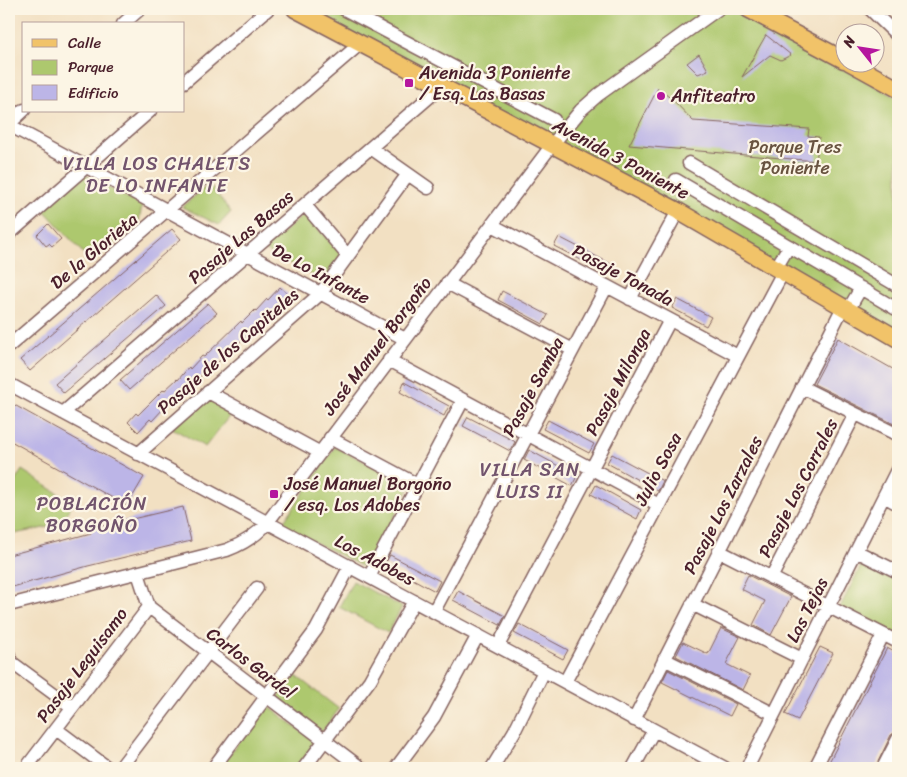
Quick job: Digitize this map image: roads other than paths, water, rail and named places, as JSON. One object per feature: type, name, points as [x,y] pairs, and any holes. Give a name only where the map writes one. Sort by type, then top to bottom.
[{"type":"main road","name":"Avenida 3 Poniente","points":[[295,9],[678,211],[898,339]]},
{"type":"main road","points":[[748,9],[834,55]]},
{"type":"main road","points":[[868,72],[898,88]]},
{"type":"street","points":[[125,22],[140,9]]},
{"type":"street","points":[[185,81],[268,9]]},
{"type":"street","points":[[344,9],[554,120]]},
{"type":"street","name":"José Manuel Borgoño","points":[[9,605],[238,546],[255,535],[552,145],[581,110],[594,98],[718,9]]},
{"type":"street","points":[[870,9],[898,36]]},
{"type":"street","name":"De la Glorieta","points":[[9,346],[361,43]]},
{"type":"street","name":"Pasaje Las Basas","points":[[64,413],[442,86]]},
{"type":"street","points":[[9,124],[22,112]]},
{"type":"street","points":[[9,234],[149,112]]},
{"type":"street","name":"De Lo Infante","points":[[9,124],[405,339]]},
{"type":"street","points":[[371,148],[428,188]]},
{"type":"street","points":[[689,163],[898,286]]},
{"type":"street","name":"Pasaje de los Capiteles","points":[[138,454],[320,294],[408,174]]},
{"type":"street","points":[[676,180],[898,310]]},
{"type":"street","points":[[305,205],[348,256]]},
{"type":"street","points":[[630,299],[678,211]]},
{"type":"street","name":"Pasaje Tonada","points":[[492,225],[738,356]]},
{"type":"street","name":"Julio Sosa","points":[[564,682],[738,356],[789,246]]},
{"type":"street","points":[[447,283],[573,350]]},
{"type":"street","name":"Pasaje Samba","points":[[434,611],[607,286]]},
{"type":"street","name":"Pasaje Los Zarzales","points":[[634,720],[802,387],[846,308],[861,288]]},
{"type":"street","name":"Pasaje Milonga","points":[[498,646],[670,320]]},
{"type":"street","points":[[389,360],[659,505]]},
{"type":"street","name":"Los Adobes","points":[[9,384],[266,523],[434,611],[722,768]]},
{"type":"street","points":[[802,387],[898,436]]},
{"type":"street","points":[[208,392],[319,452]]},
{"type":"street","points":[[369,577],[463,400]]},
{"type":"street","name":"Pasaje Los Corrales","points":[[772,578],[855,414]]},
{"type":"street","points":[[330,438],[418,485]]},
{"type":"street","name":"Las Tejas","points":[[746,768],[898,468]]},
{"type":"street","points":[[884,496],[898,504]]},
{"type":"street","points":[[856,551],[898,572]]},
{"type":"street","points":[[719,552],[898,642]]},
{"type":"street","points":[[212,768],[316,630],[350,566]]},
{"type":"street","points":[[138,573],[149,607]]},
{"type":"street","points":[[120,768],[258,588]]},
{"type":"street","points":[[304,768],[370,680],[414,601]]},
{"type":"street","points":[[692,604],[802,659]]},
{"type":"street","name":"Carlos Gardel","points":[[149,607],[361,768]]},
{"type":"street","name":"Pasaje Leguisamo","points":[[26,768],[149,607]]},
{"type":"street","points":[[815,768],[883,634]]},
{"type":"street","points":[[396,768],[434,717],[478,635]]},
{"type":"street","points":[[664,659],[774,714]]},
{"type":"street","points":[[9,660],[72,707]]},
{"type":"street","points":[[492,768],[514,732],[544,671]]},
{"type":"street","points":[[56,728],[108,768]]},
{"type":"street","points":[[633,768],[654,730]]},
{"type":"street","points":[[883,768],[898,739]]},
{"type":"place","name":"Avenida 3 Poniente / Esq. Las Basas","points":[[409,83]]},
{"type":"place","name":"Anfiteatro","points":[[661,96]]},
{"type":"place","name":"José Manuel Borgoño / esq. Los Adobes","points":[[274,494]]},
{"type":"district","name":"VILLA LOS CHALETS DE LO INFANTE","points":[[157,174]]},
{"type":"district","name":"VILLA SAN LUIS II","points":[[530,480]]},
{"type":"district","name":"POBLACIÓN BORGOÑO","points":[[92,514]]},
{"type":"park label","name":"Parque Tres Poniente","points":[[795,157]]}]
